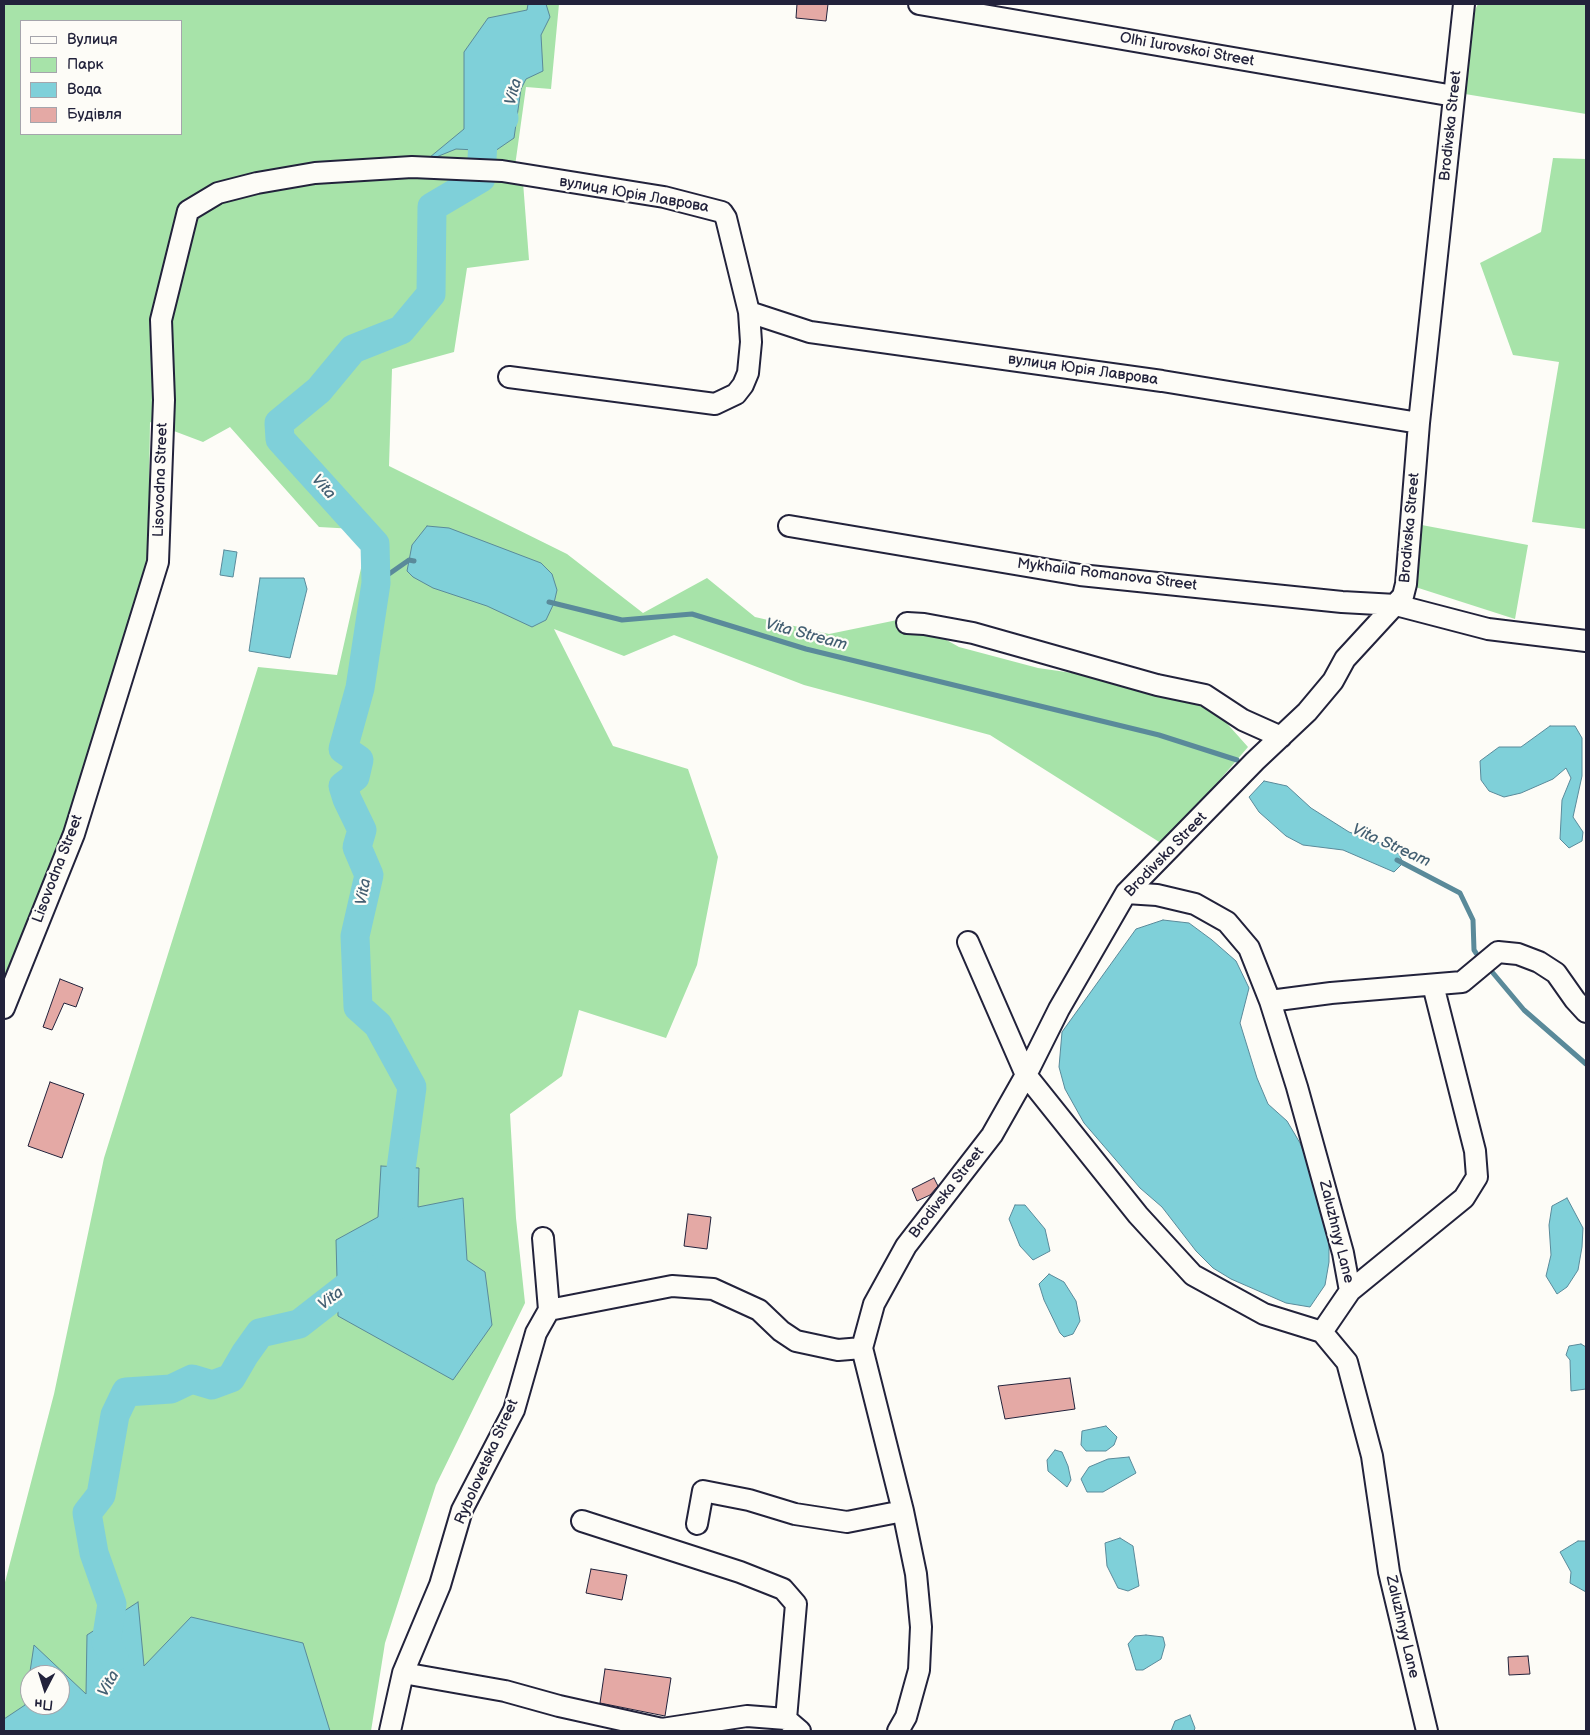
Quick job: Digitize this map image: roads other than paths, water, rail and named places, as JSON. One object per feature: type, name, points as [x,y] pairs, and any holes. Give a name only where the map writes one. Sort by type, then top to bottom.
[{"type":"street","name":"Olhi Iurovskoi Street","points":[[920,4],[1454,96]]},
{"type":"street","name":"Brodivska Street","points":[[898,1731],[906,1717],[919,1670],[921,1627],[916,1574],[903,1512],[862,1348],[874,1304],[906,1246],[992,1135],[1026,1075],[1059,1009],[1126,894],[1255,761],[1281,738],[1333,681],[1345,660],[1360,642],[1403,596],[1406,584],[1419,423],[1464,4]]},
{"type":"street","name":"Lisovodna Street","points":[[4,1008],[74,834],[158,562],[164,400],[161,320],[188,211],[218,193],[257,183],[315,173],[412,167],[502,171]]},
{"type":"street","name":"вулиця Юрія Лаврова","points":[[502,171],[664,197],[722,212],[726,218],[749,312],[751,342],[748,373],[736,394],[728,400],[715,404],[509,377]]},
{"type":"street","name":"вулиця Юрія Лаврова","points":[[749,312],[810,332],[1162,381],[1419,423]]},
{"type":"street","name":"Mykhaila Romanova Street","points":[[790,526],[1080,575],[1342,602],[1396,605],[1488,630],[1586,641]]},
{"type":"street","points":[[907,623],[973,633],[1157,685],[1205,695],[1244,720],[1281,738]]},
{"type":"street","name":"Zaluzhnyy Lane","points":[[1126,894],[1157,895],[1195,904],[1227,922],[1249,948],[1270,1001],[1344,1253],[1350,1291],[1334,1311],[1322,1332],[1347,1362],[1372,1456],[1389,1572],[1427,1731]]},
{"type":"street","points":[[968,942],[1026,1075],[1138,1215],[1193,1275],[1264,1314],[1322,1332]]},
{"type":"street","points":[[1270,1001],[1331,993],[1462,982],[1498,952],[1518,954],[1539,962],[1556,973],[1586,1012]]},
{"type":"street","points":[[1350,1291],[1464,1198],[1476,1177],[1475,1151],[1432,985]]},
{"type":"street","points":[[543,1238],[549,1310],[672,1286],[713,1289],[759,1310],[781,1331],[796,1341],[838,1350],[862,1348]]},
{"type":"street","name":"Rybolovetska Street","points":[[390,1731],[403,1673],[440,1585],[462,1510],[514,1410],[536,1333],[549,1310]]},
{"type":"street","points":[[697,1524],[703,1491],[750,1500],[795,1514],[847,1522],[903,1512]]},
{"type":"street","points":[[403,1673],[505,1691],[559,1706],[662,1730],[747,1716],[793,1725],[796,1604],[783,1588],[740,1572],[582,1522]]},
{"type":"water","points":[[528,4],[546,4],[550,17],[541,35],[543,71],[526,79],[521,89],[514,138],[495,151],[456,149],[424,162],[464,129],[464,52],[488,18],[527,10]]},
{"type":"water","points":[[427,526],[449,528],[541,563],[552,574],[557,590],[554,603],[546,620],[532,627],[487,606],[433,588],[413,577],[407,571],[412,545]]},
{"type":"water","points":[[224,550],[237,552],[233,577],[220,575]]},
{"type":"water","points":[[260,578],[304,578],[307,589],[290,658],[249,651]]},
{"type":"water","points":[[1550,726],[1575,726],[1582,738],[1582,776],[1573,817],[1583,832],[1582,841],[1569,848],[1560,839],[1562,800],[1571,778],[1566,768],[1553,779],[1521,793],[1504,797],[1489,791],[1481,780],[1480,761],[1499,747],[1521,747]]},
{"type":"water","points":[[1264,781],[1287,786],[1311,808],[1349,832],[1386,845],[1399,854],[1403,863],[1394,872],[1343,850],[1303,845],[1286,836],[1259,812],[1249,797]]},
{"type":"water","points":[[1163,920],[1189,923],[1212,940],[1236,961],[1249,988],[1240,1023],[1257,1078],[1268,1104],[1287,1121],[1300,1143],[1321,1194],[1324,1223],[1329,1239],[1329,1262],[1325,1285],[1310,1307],[1286,1303],[1231,1279],[1213,1268],[1196,1251],[1162,1207],[1140,1188],[1084,1123],[1065,1089],[1059,1067],[1062,1032],[1136,929]]},
{"type":"water","points":[[381,1166],[419,1168],[418,1207],[463,1198],[467,1260],[485,1272],[492,1325],[453,1380],[338,1316],[336,1240],[378,1217]]},
{"type":"water","points":[[1567,1198],[1583,1228],[1582,1247],[1578,1270],[1567,1287],[1557,1294],[1546,1276],[1551,1255],[1549,1225],[1552,1206]]},
{"type":"water","points":[[1015,1205],[1025,1205],[1045,1229],[1050,1251],[1033,1260],[1020,1246],[1009,1219]]},
{"type":"water","points":[[1049,1274],[1064,1282],[1076,1301],[1080,1321],[1073,1334],[1064,1337],[1060,1333],[1044,1300],[1039,1284]]},
{"type":"water","points":[[1581,1344],[1586,1347],[1586,1389],[1571,1391],[1570,1360],[1566,1355],[1569,1346]]},
{"type":"water","points":[[1106,1426],[1117,1437],[1114,1445],[1106,1451],[1086,1451],[1081,1445],[1082,1431]]},
{"type":"water","points":[[1055,1450],[1062,1452],[1068,1466],[1071,1480],[1067,1487],[1048,1471],[1047,1460]]},
{"type":"water","points":[[1129,1457],[1136,1473],[1103,1492],[1087,1492],[1081,1479],[1089,1467],[1108,1459]]},
{"type":"water","points":[[1120,1538],[1133,1546],[1139,1586],[1128,1591],[1118,1588],[1107,1566],[1105,1543]]},
{"type":"water","points":[[1578,1541],[1586,1541],[1586,1592],[1570,1583],[1571,1572],[1560,1552]]},
{"type":"water","points":[[138,1602],[144,1666],[191,1617],[303,1643],[330,1731],[4,1731],[4,1719],[20,1708],[20,1715],[70,1715],[70,1679],[86,1694],[87,1635]]},
{"type":"water","points":[[1135,1636],[1163,1637],[1165,1645],[1161,1659],[1143,1670],[1136,1670],[1128,1644]]},
{"type":"water","points":[[34,1645],[55,1665],[31,1665]]},
{"type":"water","points":[[1190,1715],[1195,1728],[1194,1731],[1171,1731],[1175,1721]]},
{"type":"waterway","name":"Vita","points":[[396,1206],[412,1087],[378,1025],[358,1007],[355,936],[369,875],[357,847],[362,830],[343,786],[355,777],[359,760],[343,749],[360,688],[376,583],[375,544],[280,439],[279,423],[319,390],[353,349],[401,330],[431,294],[432,207],[481,178],[483,140],[504,118]]},
{"type":"waterway","name":"Vita Stream","points":[[376,583],[409,560],[414,561]]},
{"type":"waterway","name":"Vita Stream","points":[[549,602],[622,620],[692,614],[806,649],[1159,735],[1237,760]]},
{"type":"waterway","name":"Vita Stream","points":[[1397,860],[1460,893],[1473,920],[1474,950],[1476,953]]},
{"type":"waterway","name":"Vita Stream","points":[[1493,973],[1524,1010],[1586,1064]]},
{"type":"waterway","name":"Vita","points":[[114,1657],[106,1642],[112,1604],[94,1553],[87,1513],[101,1495],[115,1415],[126,1392],[171,1389],[192,1379],[212,1385],[231,1378],[260,1333],[299,1324],[353,1282],[363,1266]]}]
